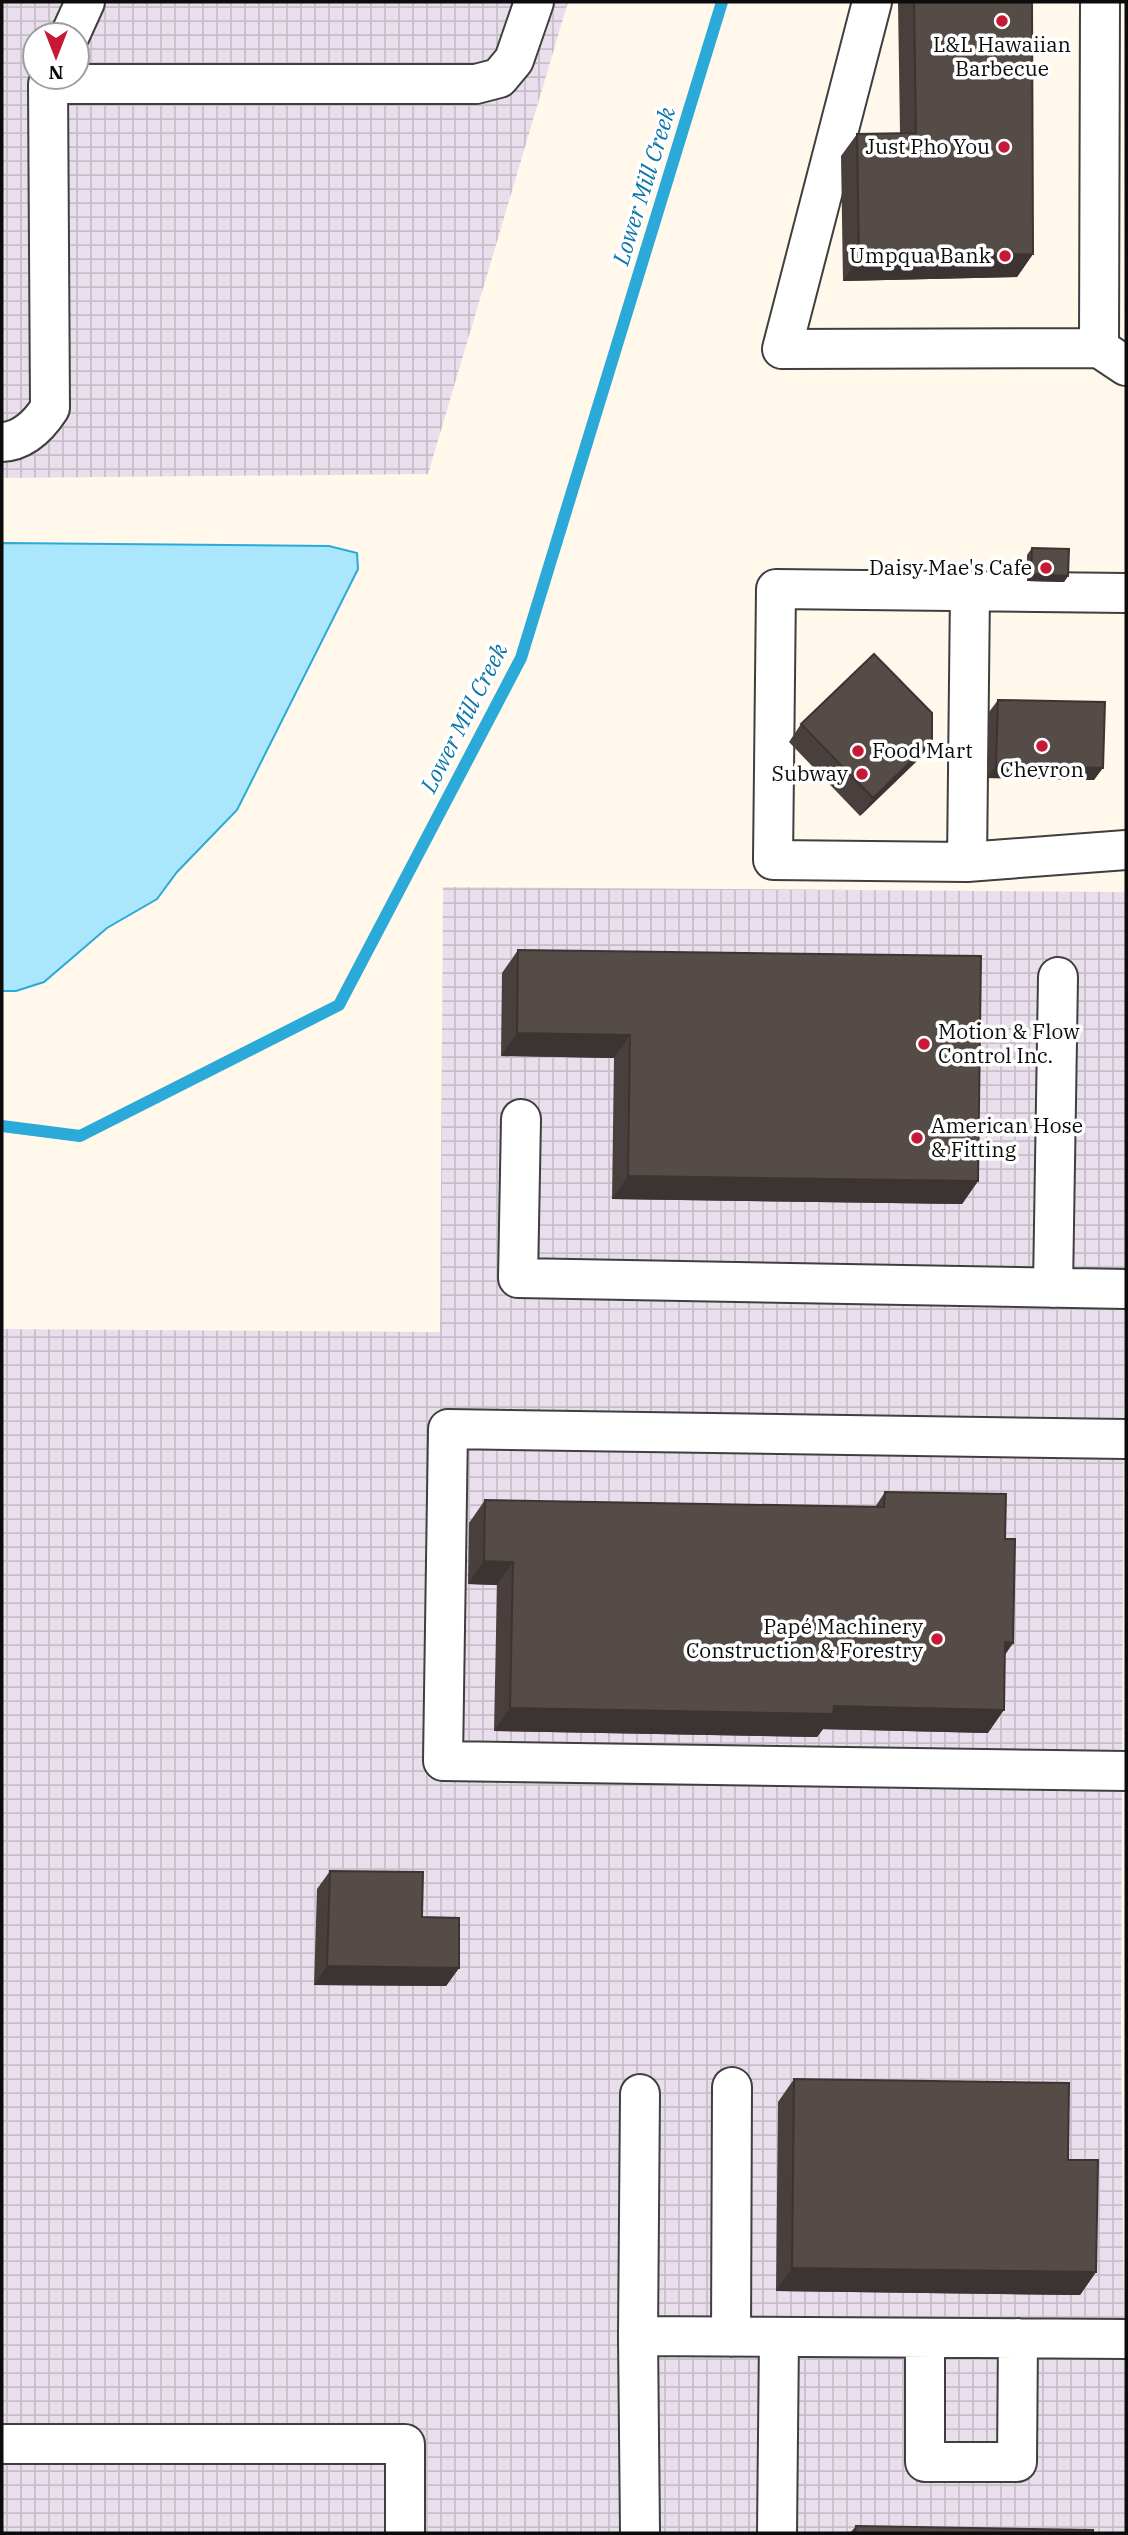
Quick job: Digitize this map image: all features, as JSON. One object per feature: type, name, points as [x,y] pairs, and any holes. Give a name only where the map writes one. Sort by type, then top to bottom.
[{"type":"lane","points":[[76,21],[85,2]]},
{"type":"lane","points":[[91,80],[476,84],[499,78],[513,60],[534,2]]},
{"type":"lane","points":[[872,2],[782,349],[1113,357],[1100,2]]},
{"type":"lane","points":[[2,442],[12,442],[38,426],[50,408],[49,91]]},
{"type":"lane","points":[[1126,593],[776,589],[773,860],[967,862],[1126,850]]},
{"type":"lane","points":[[967,862],[970,592]]},
{"type":"lane","points":[[1053,1288],[1058,977]]},
{"type":"lane","points":[[521,1119],[518,1278],[1126,1289]]},
{"type":"lane","points":[[1126,1438],[448,1429],[443,1761],[1126,1770]]},
{"type":"lane","points":[[731,2337],[732,2087]]},
{"type":"lane","points":[[640,2094],[640,2533]]},
{"type":"lane","points":[[638,2336],[1126,2339]]},
{"type":"lane","points":[[777,2533],[779,2337]]},
{"type":"lane","points":[[925,2338],[925,2462],[1017,2462],[1018,2338]]},
{"type":"lane","points":[[2,2444],[405,2444],[405,2533]]},
{"type":"shaded area","points":[[2,2],[568,2],[428,474],[2,478]]},
{"type":"shaded area","points":[[443,887],[1126,892],[1121,2029],[1126,2533],[2,2533],[2,1329],[440,1332]]},
{"type":"water","points":[[2,543],[329,546],[357,553],[358,569],[237,810],[177,872],[157,899],[107,928],[44,982],[16,991],[2,991]]},
{"type":"building","points":[[914,2],[1032,2],[1033,254],[859,258],[857,134],[916,133]]},
{"type":"building","name":"Daisy Mae's Cafe","points":[[1032,548],[1069,549],[1068,576],[1031,574]]},
{"type":"building","name":"Food Mart","points":[[874,654],[932,713],[932,741],[873,798],[801,724]]},
{"type":"building","name":"Chevron","points":[[998,700],[1105,702],[1103,768],[996,765]]},
{"type":"building","points":[[518,950],[981,956],[978,1181],[628,1176],[630,1035],[517,1033]]},
{"type":"building","points":[[885,1492],[1006,1494],[1005,1539],[1015,1539],[1013,1643],[1005,1642],[1004,1710],[834,1706],[833,1714],[510,1708],[513,1562],[484,1561],[485,1500],[884,1507]]},
{"type":"building","points":[[330,1871],[423,1872],[422,1917],[459,1918],[459,1968],[327,1966]]},
{"type":"building","points":[[794,2079],[1069,2083],[1068,2160],[1098,2160],[1096,2272],[792,2268]]},
{"type":"building","points":[[856,2526],[1093,2530],[1093,2533],[855,2533]]},
{"type":"waterway","name":"Lower Mill Creek","points":[[2,1126],[80,1136],[339,1005],[521,658],[722,2]]},
{"type":"place","name":"L&L Hawaiian Barbecue","points":[[1002,21]]},
{"type":"place","name":"Just Pho You","points":[[1004,147]]},
{"type":"place","name":"Umpqua Bank","points":[[1005,256]]},
{"type":"place","name":"Daisy Mae's Cafe","points":[[1046,568]]},
{"type":"place","name":"Chevron","points":[[1042,746]]},
{"type":"place","name":"Food Mart","points":[[858,751]]},
{"type":"place","name":"Subway","points":[[862,774]]},
{"type":"place","name":"Motion & Flow Control Inc.","points":[[924,1044]]},
{"type":"place","name":"American Hose & Fitting","points":[[917,1138]]},
{"type":"place","name":"Papé Machinery Construction & Forestry","points":[[937,1639]]}]
